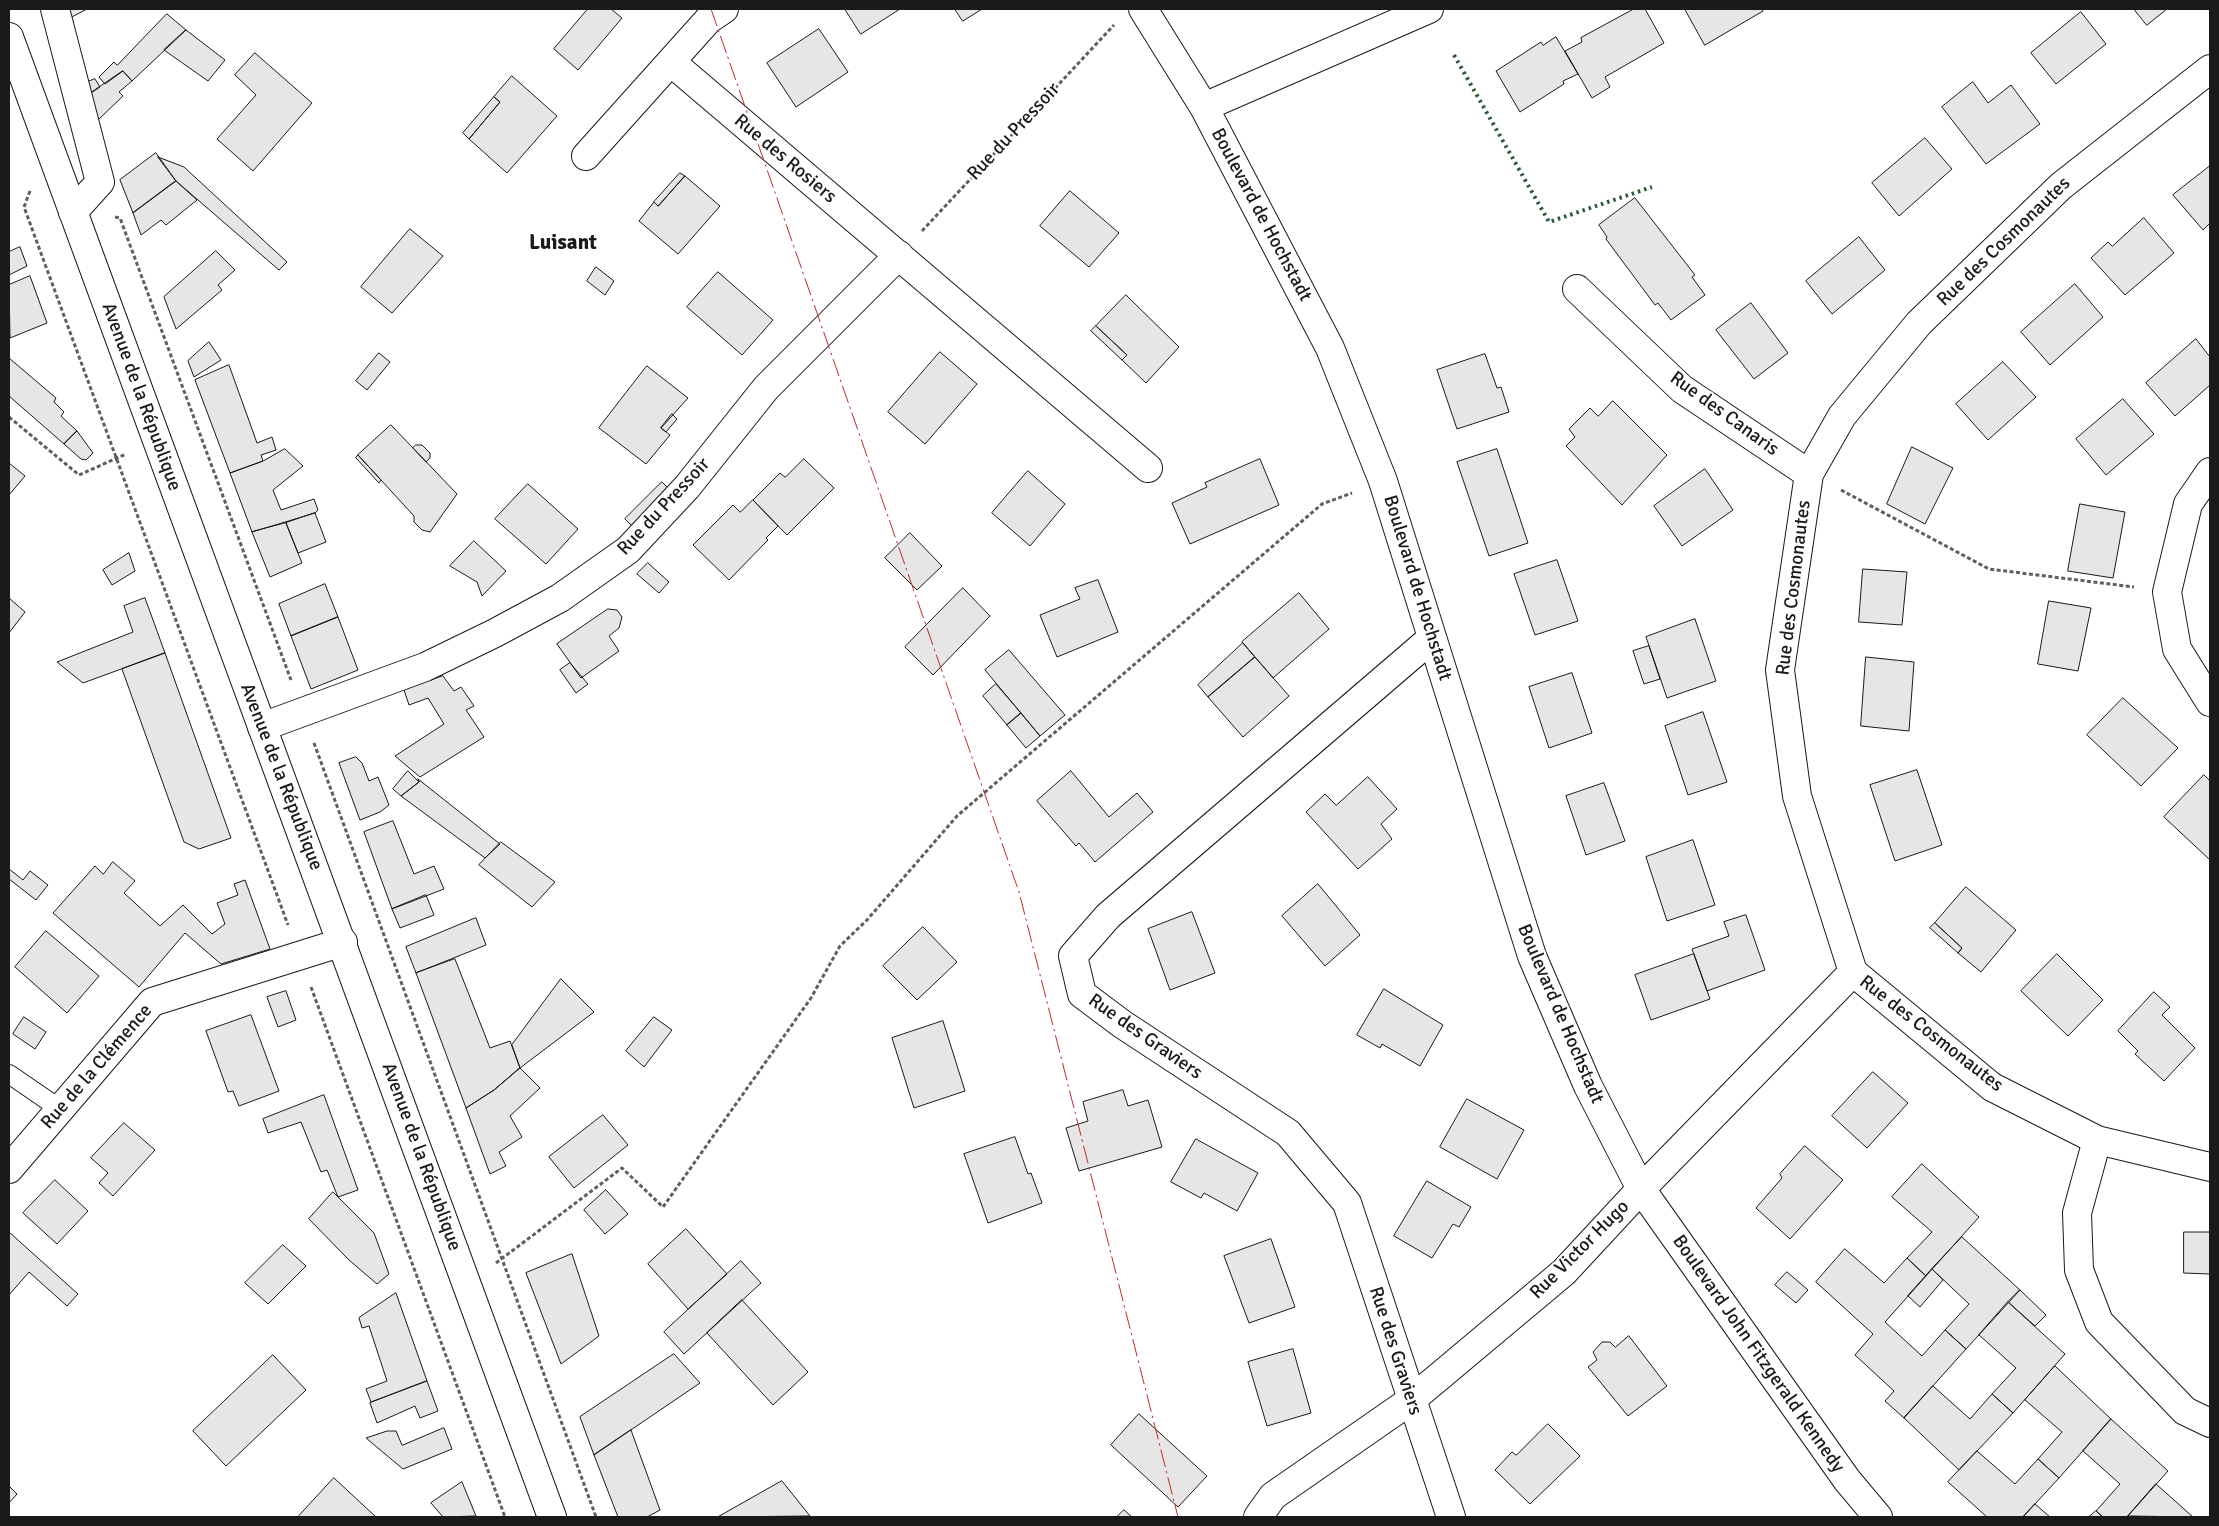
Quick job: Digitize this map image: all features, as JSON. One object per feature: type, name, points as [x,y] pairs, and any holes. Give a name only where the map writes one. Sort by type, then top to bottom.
[{"type":"street","points":[[55,9],[100,182],[73,212]]},
{"type":"street","name":"Boulevard de Hochstadt","points":[[1143,9],[1204,107],[1330,348],[1383,481],[1532,956],[1588,1086],[1641,1189]]},
{"type":"street","points":[[1204,107],[1429,9]]},
{"type":"street","points":[[586,156],[671,62],[712,12]]},
{"type":"street","name":"Avenue de la République","points":[[9,37],[552,1517]]},
{"type":"street","name":"Rue des Rosiers","points":[[671,62],[899,255]]},
{"type":"street","name":"Rue des Cosmonautes","points":[[2210,69],[2061,186],[1918,323],[1842,416],[1809,474],[1780,670],[1797,796],[1853,972],[1992,1087],[2097,1140],[2210,1167]]},
{"type":"street","points":[[899,255],[1148,468]]},
{"type":"street","name":"Rue du Pressoir","points":[[262,727],[425,667],[495,633],[560,598],[628,550],[687,488],[766,388],[899,255]]},
{"type":"street","name":"Rue des Canaris","points":[[1576,289],[1682,389],[1809,474]]},
{"type":"street","points":[[2210,472],[2188,504],[2167,592],[2177,650],[2210,702]]},
{"type":"street","name":"Rue des Graviers","points":[[1432,638],[1108,916],[1073,956],[1082,994],[1122,1024],[1288,1133],[1347,1203],[1410,1401],[1451,1517]]},
{"type":"street","name":"Rue de la Clémence","points":[[9,1169],[152,1002],[342,942]]},
{"type":"street","name":"Rue Victor Hugo","points":[[1258,1517],[1273,1496],[1410,1401],[1564,1272],[1641,1189],[1853,972]]},
{"type":"street","points":[[2097,1140],[2077,1213],[2079,1270],[2099,1322],[2185,1411],[2210,1423]]},
{"type":"street","name":"Boulevard John Fitzgerald Kennedy","points":[[1641,1189],[1847,1480],[1878,1517]]},
{"type":"lane","points":[[9,1074],[60,1109]]},
{"type":"path","name":"Rue du Pressoir","points":[[899,255],[1115,23]]},
{"type":"path","points":[[47,141],[24,207],[506,1517]]},
{"type":"path","points":[[73,212],[120,218],[303,712],[596,1517]]},
{"type":"path","points":[[9,417],[79,475],[157,441]]},
{"type":"path","points":[[1809,474],[1989,569],[2167,592]]},
{"type":"path","points":[[468,1284],[622,1168],[663,1207],[811,998],[840,946],[867,920],[957,816],[1322,504],[1383,481]]},
{"type":"building","points":[[65,9],[87,9],[68,19]]},
{"type":"building","points":[[588,9],[611,9],[622,18],[578,70],[554,49]]},
{"type":"building","points":[[845,9],[900,9],[861,34]]},
{"type":"building","points":[[955,9],[982,9],[963,21]]},
{"type":"building","points":[[1634,9],[1645,9],[1664,43],[1605,77],[1610,87],[1592,98],[1565,51],[1582,42],[1581,38]]},
{"type":"building","points":[[1685,9],[1762,9],[1763,11],[1705,45]]},
{"type":"building","points":[[2134,9],[2167,9],[2147,25]]},
{"type":"building","points":[[2081,12],[2106,44],[2056,84],[2031,53]]},
{"type":"building","points":[[167,14],[186,30],[132,81],[123,71],[105,84],[99,77],[114,62],[117,65]]},
{"type":"building","points":[[819,29],[848,72],[796,107],[767,63]]},
{"type":"building","points":[[186,30],[225,60],[208,81],[164,50]]},
{"type":"building","points":[[1556,37],[1578,74],[1563,81],[1564,84],[1520,112],[1496,71],[1541,42],[1543,45]]},
{"type":"building","points":[[255,53],[312,103],[253,171],[217,139],[256,95],[235,75]]},
{"type":"building","points":[[123,71],[132,81],[119,92],[123,96],[98,120],[88,95]]},
{"type":"building","points":[[512,76],[557,116],[507,173],[469,139],[500,102],[494,97]]},
{"type":"building","points":[[95,79],[100,87],[88,95],[85,83]]},
{"type":"building","points":[[1973,82],[1988,103],[2011,85],[2040,124],[1986,164],[1942,107]]},
{"type":"building","points":[[494,97],[500,102],[469,139],[463,133]]},
{"type":"building","points":[[1925,138],[1952,169],[1899,216],[1872,183]]},
{"type":"building","points":[[156,153],[176,181],[133,213],[120,180]]},
{"type":"building","points":[[158,157],[184,167],[287,262],[279,270],[176,181]]},
{"type":"building","points":[[2210,166],[2210,223],[2203,230],[2173,195]]},
{"type":"building","points":[[680,173],[685,176],[658,206],[654,202]]},
{"type":"building","points":[[685,176],[720,206],[678,254],[639,221],[654,202],[658,206]]},
{"type":"building","points":[[176,181],[197,200],[166,225],[161,220],[141,235],[133,213]]},
{"type":"building","points":[[1070,191],[1119,233],[1089,267],[1040,226]]},
{"type":"building","points":[[1635,198],[1695,275],[1692,277],[1705,295],[1671,320],[1658,303],[1655,305],[1606,239],[1607,237],[1599,225]]},
{"type":"building","points":[[2144,218],[2174,253],[2125,295],[2091,258],[2108,242],[2112,246]]},
{"type":"building","points":[[410,229],[443,256],[392,313],[361,287]]},
{"type":"building","points":[[1859,237],[1885,270],[1832,314],[1806,281]]},
{"type":"building","points":[[20,247],[27,266],[9,275],[9,252]]},
{"type":"building","points":[[216,251],[235,270],[218,285],[222,290],[176,329],[164,297]]},
{"type":"building","points":[[596,267],[614,281],[605,295],[587,281]]},
{"type":"building","points":[[718,272],[773,320],[742,355],[687,307]]},
{"type":"building","points":[[30,276],[47,323],[10,338],[9,285]]},
{"type":"building","points":[[2075,284],[2103,317],[2050,365],[2021,332]]},
{"type":"building","points":[[1126,295],[1179,347],[1146,383],[1122,360],[1127,355],[1096,326]]},
{"type":"building","points":[[1751,303],[1788,353],[1754,379],[1716,330]]},
{"type":"building","points":[[1096,326],[1127,355],[1122,360],[1091,331]]},
{"type":"building","points":[[2196,339],[2210,357],[2210,385],[2175,416],[2146,383]]},
{"type":"building","points":[[209,342],[221,360],[194,377],[188,361]]},
{"type":"building","points":[[940,352],[977,384],[925,444],[888,412]]},
{"type":"building","points":[[379,353],[390,362],[367,390],[356,381]]},
{"type":"building","points":[[1485,354],[1497,388],[1501,387],[1509,412],[1457,429],[1437,370]]},
{"type":"building","points":[[9,358],[56,398],[54,402],[64,412],[61,416],[77,431],[64,444],[9,396]]},
{"type":"building","points":[[2003,362],[2036,397],[1988,440],[1956,404]]},
{"type":"building","points":[[229,365],[257,443],[272,437],[276,450],[261,455],[263,461],[230,473],[195,380]]},
{"type":"building","points":[[647,366],[688,398],[661,428],[670,435],[646,464],[599,428]]},
{"type":"building","points":[[2123,399],[2154,434],[2106,475],[2076,439]]},
{"type":"building","points":[[1613,401],[1667,455],[1622,505],[1566,446],[1575,437],[1569,429],[1590,408],[1598,416]]},
{"type":"building","points":[[672,414],[677,419],[666,432],[661,428]]},
{"type":"building","points":[[391,425],[457,494],[430,532],[422,530],[414,522],[414,516],[358,455]]},
{"type":"building","points":[[77,431],[93,453],[86,460],[81,459],[64,444]]},
{"type":"building","points":[[416,445],[422,445],[430,453],[430,458],[426,462],[413,448]]},
{"type":"building","points":[[1912,447],[1953,468],[1925,524],[1887,504]]},
{"type":"building","points":[[285,449],[303,466],[273,490],[281,510],[314,499],[318,510],[315,513],[252,532],[230,473],[263,461]]},
{"type":"building","points":[[1497,449],[1528,543],[1489,556],[1457,462]]},
{"type":"building","points":[[358,455],[381,480],[379,483],[356,458]]},
{"type":"building","points":[[804,459],[834,488],[787,535],[753,500],[780,473],[785,477]]},
{"type":"building","points":[[1260,459],[1279,505],[1190,544],[1172,503],[1207,487],[1205,483]]},
{"type":"building","points":[[9,463],[25,476],[9,495]]},
{"type":"building","points":[[1705,469],[1733,510],[1682,546],[1654,506]]},
{"type":"building","points":[[1028,471],[1065,504],[1030,546],[992,513]]},
{"type":"building","points":[[662,482],[669,489],[632,526],[625,519]]},
{"type":"building","points":[[528,484],[578,529],[546,564],[495,519]]},
{"type":"building","points":[[753,500],[778,526],[766,538],[768,540],[729,580],[693,545],[733,505],[740,512]]},
{"type":"building","points":[[2080,504],[2125,512],[2113,578],[2068,571]]},
{"type":"building","points":[[315,513],[326,542],[298,553],[286,523]]},
{"type":"building","points":[[286,523],[302,563],[270,577],[252,532]]},
{"type":"building","points":[[910,533],[942,566],[917,590],[885,558]]},
{"type":"building","points":[[474,541],[506,571],[482,596],[477,582],[450,566]]},
{"type":"building","points":[[129,553],[135,571],[112,585],[103,570]]},
{"type":"building","points":[[1557,560],[1578,621],[1535,635],[1514,574]]},
{"type":"building","points":[[648,563],[669,582],[659,593],[637,574]]},
{"type":"building","points":[[1863,569],[1907,572],[1902,625],[1859,622]]},
{"type":"building","points":[[1098,580],[1118,632],[1057,657],[1040,615],[1080,599],[1075,588]]},
{"type":"building","points":[[325,584],[338,617],[291,636],[279,604]]},
{"type":"building","points":[[963,588],[990,616],[933,675],[905,647]]},
{"type":"building","points":[[1299,593],[1329,629],[1273,678],[1242,642]]},
{"type":"building","points":[[9,598],[25,612],[9,633]]},
{"type":"building","points":[[145,598],[165,653],[83,683],[57,662],[133,632],[124,606]]},
{"type":"building","points":[[2049,601],[2091,608],[2078,671],[2038,664]]},
{"type":"building","points":[[608,609],[617,610],[622,617],[619,628],[609,636],[619,651],[581,678],[557,644]]},
{"type":"building","points":[[338,617],[358,670],[311,689],[291,636]]},
{"type":"building","points":[[1695,619],[1716,681],[1667,698],[1646,637]]},
{"type":"building","points":[[1243,643],[1255,657],[1208,697],[1198,685]]},
{"type":"building","points":[[1649,646],[1660,679],[1644,684],[1633,651]]},
{"type":"building","points":[[1009,650],[1065,715],[1040,736],[985,670]]},
{"type":"building","points":[[165,653],[231,838],[199,849],[184,842],[122,669]]},
{"type":"building","points":[[1255,657],[1289,696],[1243,737],[1208,697]]},
{"type":"building","points":[[1866,657],[1914,662],[1909,731],[1861,726]]},
{"type":"building","points":[[570,663],[588,684],[576,693],[560,670]]},
{"type":"building","points":[[1572,673],[1592,733],[1549,748],[1529,687]]},
{"type":"building","points":[[443,676],[454,691],[461,687],[474,706],[466,710],[484,737],[420,777],[395,756],[444,724],[428,698],[409,705],[404,690]]},
{"type":"building","points":[[996,684],[1021,713],[1007,725],[983,696]]},
{"type":"building","points":[[2123,698],[2178,748],[2141,786],[2087,735]]},
{"type":"building","points":[[1703,712],[1727,782],[1688,795],[1665,726]]},
{"type":"building","points":[[1021,713],[1040,736],[1026,748],[1007,725]]},
{"type":"building","points":[[356,757],[362,763],[369,781],[378,777],[389,805],[380,812],[360,820],[339,763]]},
{"type":"building","points":[[1917,770],[1942,845],[1895,861],[1870,785]]},
{"type":"building","points":[[408,771],[419,782],[401,796],[393,789]]},
{"type":"building","points":[[1071,771],[1109,817],[1137,793],[1153,812],[1095,862],[1079,843],[1076,846],[1037,801]]},
{"type":"building","points":[[2204,775],[2210,781],[2210,860],[2164,817]]},
{"type":"building","points":[[1368,777],[1397,809],[1381,824],[1392,839],[1358,869],[1306,812],[1325,794],[1336,805]]},
{"type":"building","points":[[418,779],[500,844],[485,858],[401,796],[419,782]]},
{"type":"building","points":[[1604,783],[1625,841],[1586,855],[1566,796]]},
{"type":"building","points":[[393,821],[414,874],[434,866],[444,889],[392,909],[364,832]]},
{"type":"building","points":[[1693,840],[1715,905],[1667,921],[1646,857]]},
{"type":"building","points":[[501,842],[555,882],[532,907],[479,865]]},
{"type":"building","points":[[113,862],[135,881],[124,893],[160,926],[183,905],[212,934],[225,924],[217,903],[238,895],[234,884],[245,880],[270,949],[221,964],[185,933],[139,987],[53,913],[95,866],[103,874]]},
{"type":"building","points":[[9,869],[23,880],[30,871],[48,885],[36,900],[9,879]]},
{"type":"building","points":[[1318,884],[1360,935],[1325,966],[1282,916]]},
{"type":"building","points":[[1966,887],[2016,930],[1981,972],[1958,953],[1962,948],[1935,923]]},
{"type":"building","points":[[426,895],[434,915],[400,928],[392,909]]},
{"type":"building","points":[[1192,912],[1215,973],[1170,990],[1148,929]]},
{"type":"building","points":[[1746,915],[1765,970],[1707,991],[1692,949],[1729,936],[1724,922]]},
{"type":"building","points":[[476,918],[486,945],[416,973],[406,947]]},
{"type":"building","points":[[1935,923],[1962,948],[1958,953],[1930,928]]},
{"type":"building","points":[[923,927],[957,962],[917,1000],[883,966]]},
{"type":"building","points":[[46,931],[99,976],[67,1013],[15,967]]},
{"type":"building","points":[[1694,954],[1710,999],[1651,1020],[1635,975]]},
{"type":"building","points":[[2057,954],[2103,1000],[2068,1036],[2021,991]]},
{"type":"building","points":[[455,959],[490,1048],[510,1041],[520,1068],[494,1090],[466,1108],[416,973]]},
{"type":"building","points":[[561,979],[594,1012],[520,1068],[512,1045]]},
{"type":"building","points":[[1384,989],[1443,1025],[1420,1066],[1382,1044],[1380,1048],[1357,1035]]},
{"type":"building","points":[[286,991],[296,1020],[278,1027],[267,997]]},
{"type":"building","points":[[2154,992],[2170,1007],[2162,1015],[2195,1048],[2164,1081],[2135,1054],[2138,1051],[2118,1031]]},
{"type":"building","points":[[251,1015],[279,1091],[239,1106],[233,1091],[228,1092],[206,1031]]},
{"type":"building","points":[[24,1017],[46,1032],[35,1049],[13,1034]]},
{"type":"building","points":[[654,1017],[672,1030],[644,1067],[626,1051]]},
{"type":"building","points":[[943,1021],[965,1091],[914,1108],[892,1038]]},
{"type":"building","points":[[520,1068],[540,1088],[510,1116],[522,1137],[499,1152],[506,1166],[490,1174],[466,1108],[494,1090]]},
{"type":"building","points":[[1873,1072],[1908,1103],[1867,1148],[1832,1116]]},
{"type":"building","points":[[1123,1090],[1128,1106],[1148,1100],[1162,1147],[1079,1171],[1066,1128],[1088,1121],[1083,1102]]},
{"type":"building","points":[[324,1095],[358,1190],[338,1197],[327,1170],[321,1172],[301,1122],[268,1133],[263,1119]]},
{"type":"building","points":[[1467,1099],[1524,1130],[1497,1179],[1440,1147]]},
{"type":"building","points":[[603,1115],[628,1145],[574,1188],[549,1157]]},
{"type":"building","points":[[124,1123],[155,1150],[113,1196],[99,1183],[108,1173],[91,1158]]},
{"type":"building","points":[[1015,1137],[1028,1174],[1031,1173],[1042,1203],[988,1223],[964,1154]]},
{"type":"building","points":[[1196,1139],[1258,1173],[1237,1211],[1204,1193],[1201,1198],[1171,1182]]},
{"type":"building","points":[[1805,1146],[1843,1180],[1790,1239],[1756,1208],[1782,1178],[1780,1174]]},
{"type":"building","points":[[1922,1164],[1979,1217],[1926,1276],[1907,1258],[1932,1232],[1892,1197]]},
{"type":"building","points":[[55,1180],[88,1211],[57,1244],[23,1213]]},
{"type":"building","points":[[1427,1181],[1471,1207],[1459,1227],[1453,1224],[1432,1258],[1394,1236]]},
{"type":"building","points":[[606,1190],[628,1214],[605,1234],[584,1210]]},
{"type":"building","points":[[333,1192],[374,1233],[389,1274],[377,1284],[349,1260],[309,1219]]},
{"type":"building","points":[[686,1229],[727,1274],[688,1309],[648,1264]]},
{"type":"building","points":[[9,1232],[78,1294],[67,1306],[29,1272],[9,1295]]},
{"type":"building","points":[[2184,1232],[2210,1232],[2210,1274],[2184,1273]]},
{"type":"building","points":[[1962,1237],[2020,1290],[1966,1349],[1945,1330],[1969,1304],[1932,1269]]},
{"type":"building","points":[[1271,1239],[1295,1307],[1249,1323],[1224,1256]]},
{"type":"building","points":[[283,1245],[306,1266],[268,1304],[245,1283]]},
{"type":"building","points":[[1845,1249],[1884,1283],[1907,1258],[1926,1276],[1885,1322],[1922,1356],[1945,1330],[1966,1349],[1904,1418],[1885,1401],[1894,1391],[1855,1355],[1873,1334],[1816,1282]]},
{"type":"building","points":[[572,1254],[599,1336],[561,1364],[526,1273]]},
{"type":"building","points":[[741,1261],[761,1283],[684,1354],[664,1332]]},
{"type":"building","points":[[1932,1269],[1943,1280],[1920,1307],[1908,1296]]},
{"type":"building","points":[[1787,1272],[1808,1290],[1796,1303],[1775,1285]]},
{"type":"building","points":[[2020,1290],[2046,1315],[2035,1326],[2008,1302]]},
{"type":"building","points":[[396,1293],[427,1381],[371,1402],[366,1389],[387,1381],[369,1326],[362,1328],[359,1318]]},
{"type":"building","points":[[742,1300],[808,1372],[773,1405],[707,1333]]},
{"type":"building","points":[[2008,1302],[2065,1354],[2013,1413],[1992,1394],[2016,1368],[1979,1335]]},
{"type":"building","points":[[1629,1336],[1667,1386],[1628,1416],[1588,1367],[1597,1360],[1593,1352],[1602,1342],[1610,1342],[1615,1347]]},
{"type":"building","points":[[1293,1349],[1311,1413],[1267,1426],[1248,1362]]},
{"type":"building","points":[[674,1354],[700,1383],[594,1455],[580,1417]]},
{"type":"building","points":[[273,1355],[306,1390],[226,1466],[193,1431]]},
{"type":"building","points":[[2055,1366],[2111,1419],[2059,1478],[2038,1459],[2062,1432],[2025,1400]]},
{"type":"building","points":[[427,1381],[438,1411],[420,1418],[415,1406],[377,1423],[370,1403]]},
{"type":"building","points":[[1933,1386],[1970,1419],[1992,1394],[2013,1413],[1959,1470],[1904,1418]]},
{"type":"building","points":[[1139,1414],[1207,1476],[1178,1507],[1111,1445]]},
{"type":"building","points":[[2111,1419],[2168,1471],[2127,1517],[2103,1517],[2096,1511],[2120,1484],[2083,1451]]},
{"type":"building","points":[[1548,1424],[1580,1456],[1530,1504],[1495,1470],[1512,1452],[1516,1455]]},
{"type":"building","points":[[444,1428],[452,1449],[403,1469],[366,1438],[387,1431],[396,1431],[402,1445]]},
{"type":"building","points":[[631,1430],[660,1510],[647,1517],[618,1517],[594,1455]]},
{"type":"building","points":[[1977,1451],[2015,1484],[2038,1459],[2059,1478],[2023,1517],[1987,1517],[1948,1482]]},
{"type":"building","points":[[334,1478],[376,1517],[300,1517]]},
{"type":"building","points":[[782,1481],[810,1516],[718,1517]]},
{"type":"building","points":[[462,1482],[476,1516],[443,1517],[431,1503]]},
{"type":"building","points":[[2156,1484],[2193,1517],[2128,1516]]},
{"type":"building","points":[[9,1486],[17,1494],[9,1503]]},
{"type":"building","points":[[2035,1504],[2050,1517],[2023,1517]]},
{"type":"building","points":[[1124,1510],[1132,1517],[1117,1517]]},
{"type":"building","points":[[2096,1511],[2103,1517],[2089,1517]]},
{"type":"hedge","points":[[1454,55],[1549,222],[1652,187]]},
{"type":"power","points":[[711,9],[1019,892],[1178,1517]]},
{"type":"district","name":"Luisant","points":[[563,243]]}]
